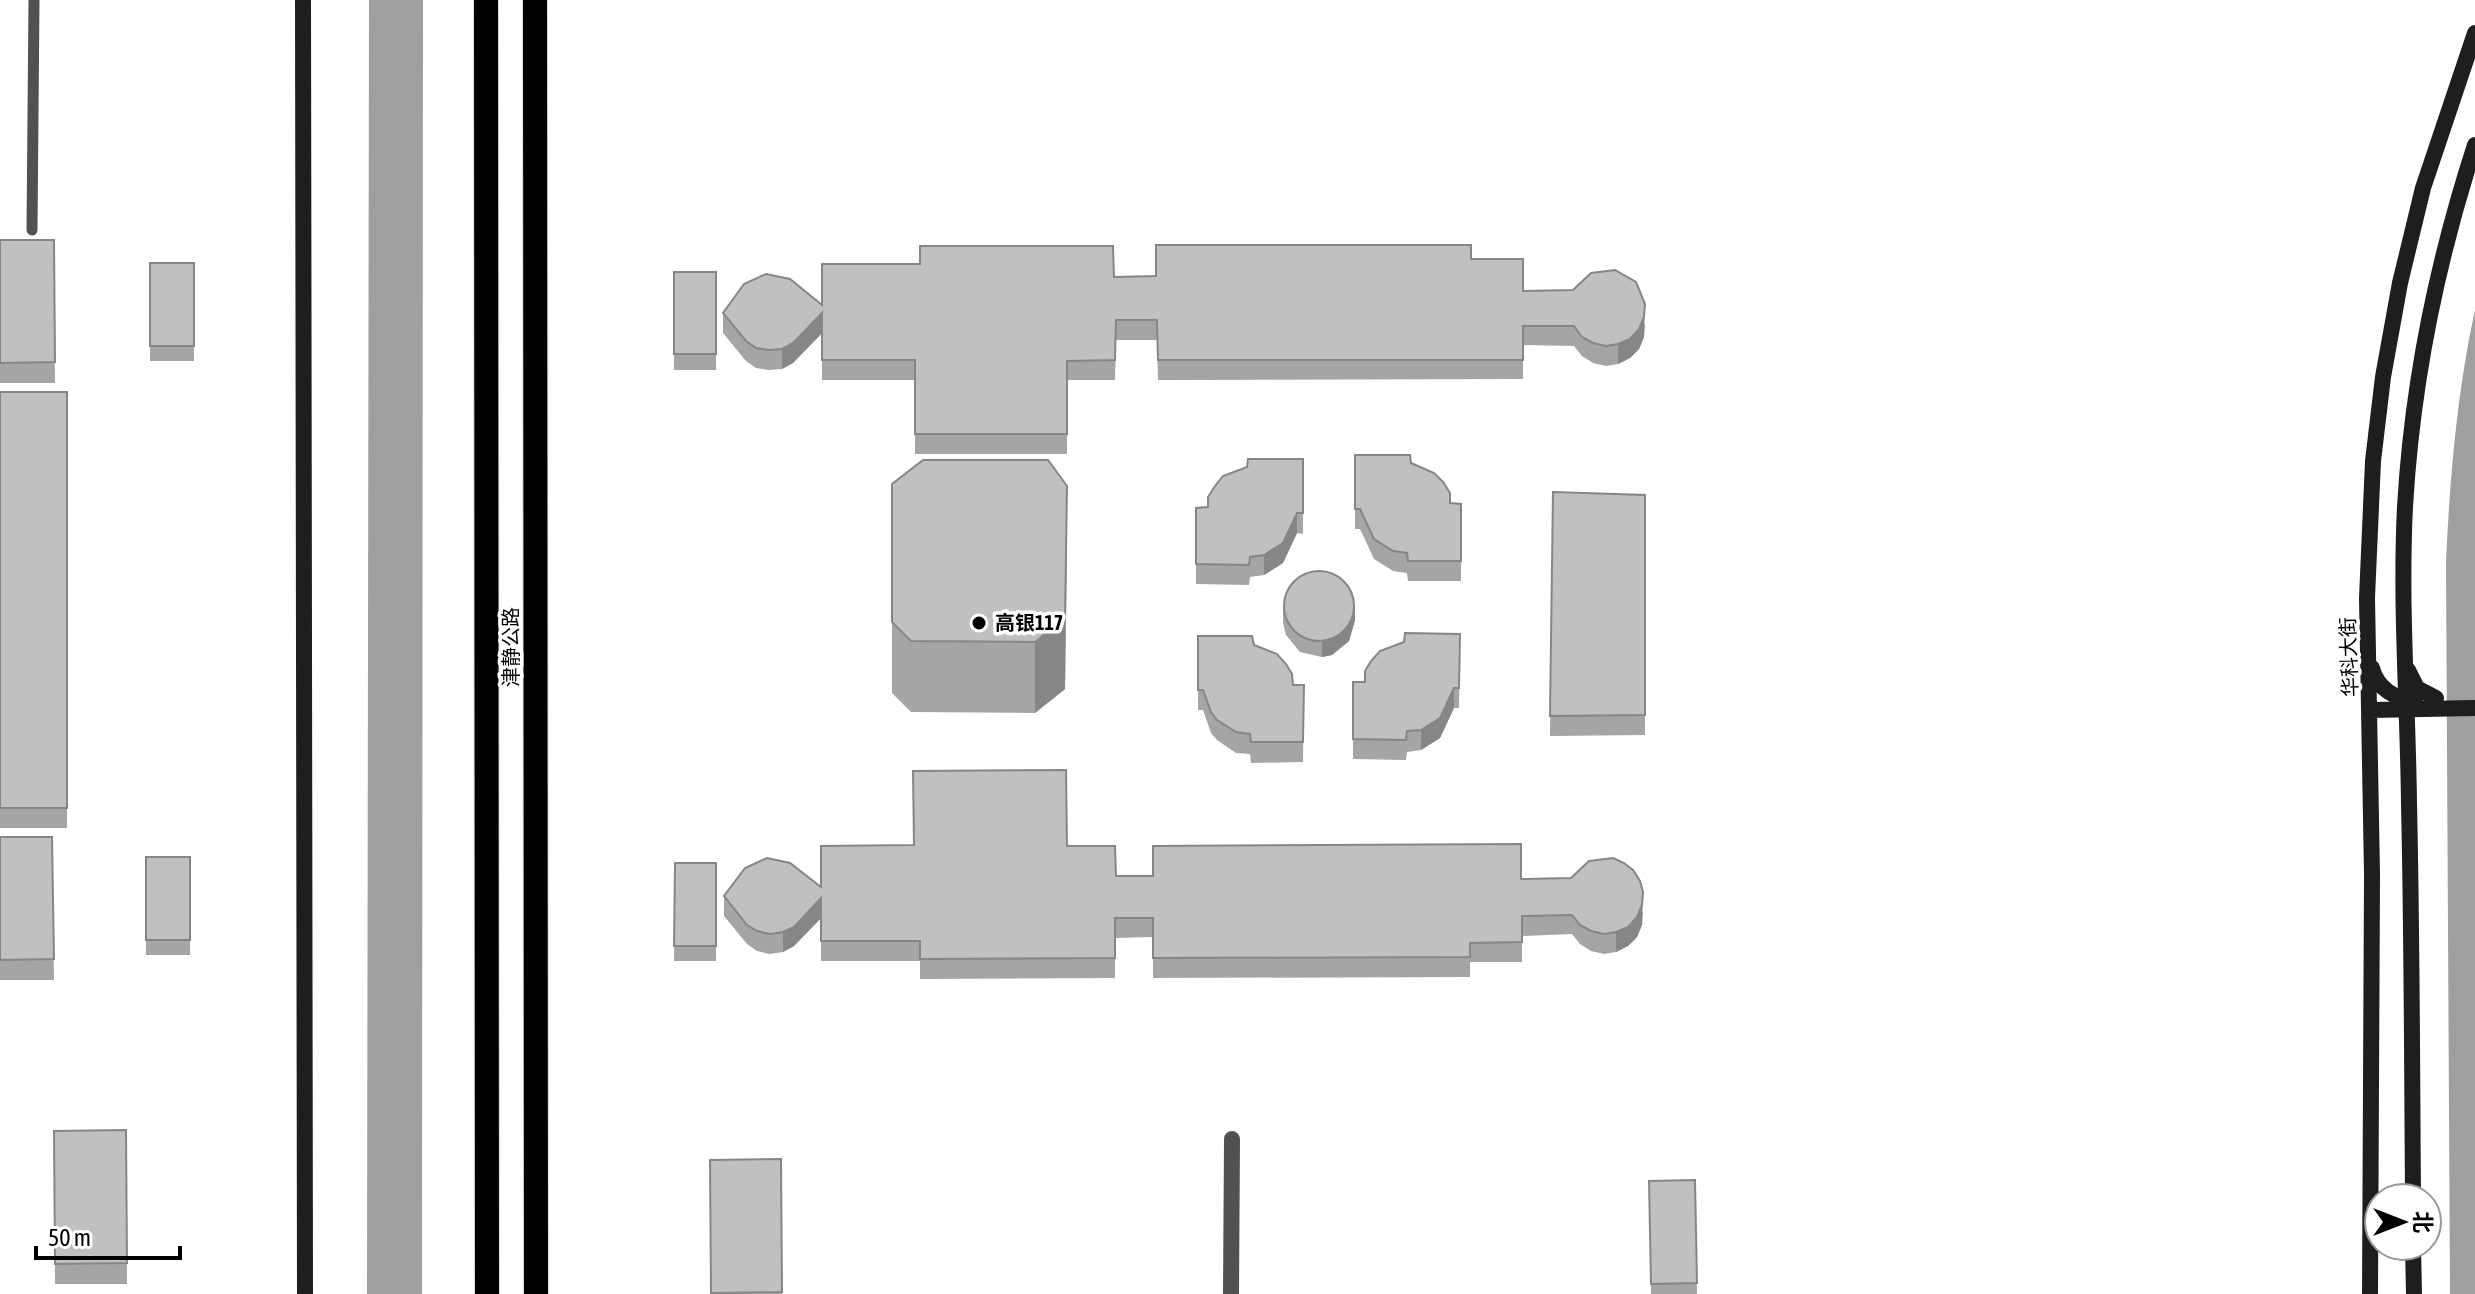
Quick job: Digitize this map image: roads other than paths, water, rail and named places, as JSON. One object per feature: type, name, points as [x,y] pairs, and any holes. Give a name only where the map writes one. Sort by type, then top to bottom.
[{"type":"highway","name":"津静公路","points":[[486,0],[487,1294]]},
{"type":"highway","name":"津静公路","points":[[535,0],[536,1294]]},
{"type":"main road","points":[[303,0],[305,1294]]},
{"type":"main road","name":"华科大街","points":[[2370,1294],[2370,704],[2367,598],[2372,477],[2383,377],[2400,283],[2423,188],[2475,33]]},
{"type":"main road","points":[[2413,1182],[2403,575],[2410,447],[2438,276],[2475,145]]},
{"type":"main road","points":[[2368,651],[2375,680],[2387,692],[2406,702]]},
{"type":"main road","points":[[2405,661],[2417,688],[2436,703],[2475,698]]},
{"type":"main road","points":[[2370,704],[2436,703],[2475,708]]},
{"type":"main road","points":[[2413,1262],[2414,1294]]},
{"type":"street","points":[[1231,1294],[1232,1139]]},
{"type":"lane","points":[[32,230],[34,0]]},
{"type":"place","name":"高银117","points":[[979,623]]}]
